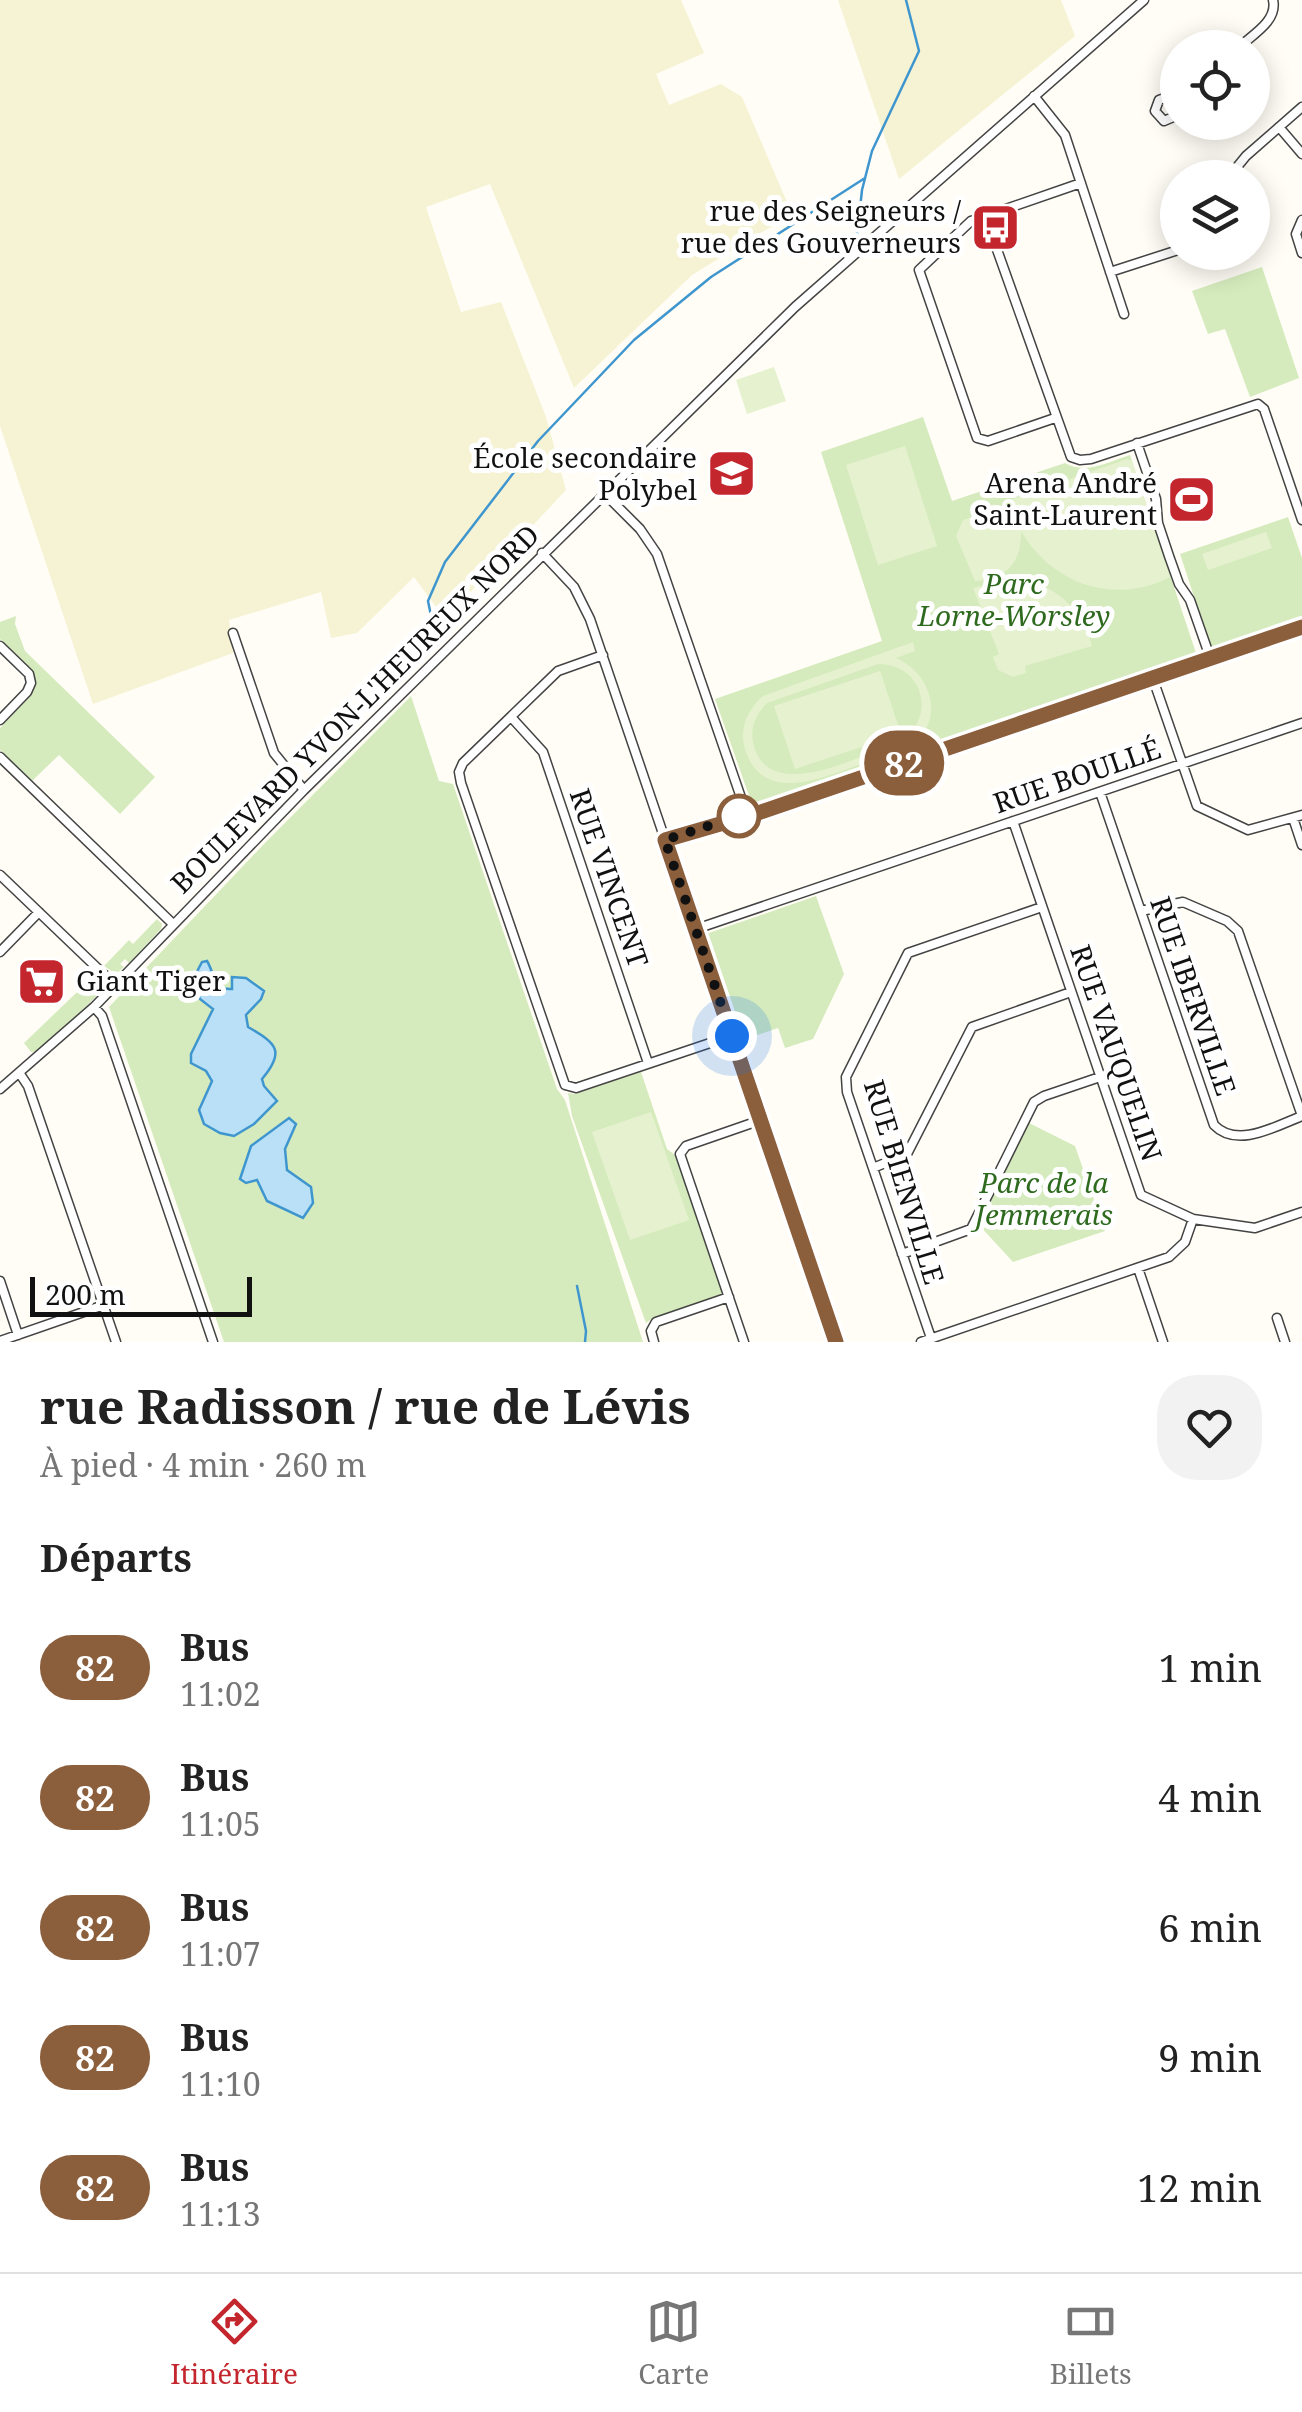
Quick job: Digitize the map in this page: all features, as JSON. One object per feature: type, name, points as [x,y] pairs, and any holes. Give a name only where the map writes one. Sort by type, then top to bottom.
[{"type":"street","name":"BOULEVARD YVON-L'HEUREUX NORD","points":[[0,1090],[94,1007],[304,790],[808,295],[1144,0]]},
{"type":"street","points":[[1257,30],[1274,14],[1273,0]]},
{"type":"street","points":[[1034,96],[1063,131],[1124,314]]},
{"type":"street","points":[[1243,160],[1302,107]]},
{"type":"street","points":[[1279,128],[1302,154]]},
{"type":"street","points":[[1055,418],[988,442],[974,434],[919,270],[970,222],[1081,183]]},
{"type":"street","points":[[985,216],[1055,418],[1073,458],[1083,460],[1260,404],[1302,520]]},
{"type":"street","points":[[1302,220],[1296,231],[1302,253]]},
{"type":"street","points":[[1110,272],[1160,256]]},
{"type":"street","points":[[1137,443],[1156,499],[1158,523],[1169,556],[1211,660]]},
{"type":"street","points":[[604,493],[640,529],[657,554],[747,815]]},
{"type":"street","points":[[542,554],[581,598],[603,654],[836,1342]]},
{"type":"street","points":[[665,840],[1302,628]]},
{"type":"street","points":[[233,633],[272,749],[304,790]]},
{"type":"street","points":[[0,646],[28,674],[31,683],[0,720]]},
{"type":"street","points":[[603,654],[558,671],[459,772],[561,1075],[568,1087],[576,1088],[732,1036]]},
{"type":"street","points":[[1152,679],[1194,801],[1204,810],[1248,830],[1297,817],[1302,845]]},
{"type":"street","name":"RUE VINCENT","points":[[511,717],[543,752],[648,1063]]},
{"type":"street","name":"RUE BOULLÉ","points":[[696,929],[1302,723]]},
{"type":"street","points":[[0,757],[174,924]]},
{"type":"street","name":"RUE IBERVILLE","points":[[1100,792],[1214,1126],[1224,1134],[1240,1136],[1302,1116]]},
{"type":"street","name":"RUE VAUQUELIN","points":[[1014,821],[1141,1195],[1193,1219],[1255,1228],[1302,1212]]},
{"type":"street","points":[[0,875],[115,985]]},
{"type":"street","points":[[1141,911],[1184,902],[1227,921],[1238,931],[1302,1116]]},
{"type":"street","name":"RUE BIENVILLE","points":[[931,1338],[846,1080],[904,957],[1042,906]]},
{"type":"street","points":[[0,952],[38,912]]},
{"type":"street","points":[[873,1168],[908,1154],[972,1027],[1071,992]]},
{"type":"street","points":[[94,1007],[102,1016],[213,1342]]},
{"type":"street","points":[[20,1074],[28,1086],[116,1342]]},
{"type":"street","points":[[902,1254],[971,1229],[1034,1102],[1100,1077]]},
{"type":"street","points":[[744,1342],[680,1154],[686,1146],[761,1120]]},
{"type":"street","points":[[921,1342],[1178,1251],[1193,1219]]},
{"type":"street","points":[[1138,1268],[1163,1342]]},
{"type":"street","points":[[0,1281],[18,1335]]},
{"type":"street","points":[[654,1342],[652,1327],[656,1322],[729,1297]]},
{"type":"street","points":[[0,1341],[104,1305]]},
{"type":"street","points":[[1277,1318],[1285,1342]]},
{"type":"shaded area","points":[[0,0],[681,0],[704,53],[656,74],[669,105],[721,84],[742,97],[792,214],[692,275],[574,388],[490,184],[426,207],[461,312],[501,302],[546,417],[566,490],[445,619],[414,577],[357,633],[331,638],[321,592],[229,620],[233,653],[93,704],[0,426]]},
{"type":"shaded area","points":[[838,0],[1061,0],[1075,36],[899,179]]},
{"type":"green space","points":[[1263,270],[1299,378],[1250,397],[1225,329],[1208,334],[1192,291]]},
{"type":"green space","points":[[774,367],[786,401],[747,414],[736,380]]},
{"type":"green space","name":"Parc Lorne-Worsley","points":[[923,417],[952,501],[1065,463],[1089,468],[1130,455],[1197,656],[753,807],[715,699],[882,641],[821,452]]},
{"type":"green space","points":[[905,446],[937,546],[878,565],[846,465]]},
{"type":"green space","points":[[1127,459],[1132,461],[1170,577],[1127,590],[1086,585],[1049,565],[1021,531],[1019,551],[1010,567],[996,577],[975,581],[956,536],[963,520],[975,516],[977,522],[1009,511],[1017,521],[1011,500]]},
{"type":"green space","points":[[1288,517],[1302,558],[1302,618],[1212,651],[1180,554]]},
{"type":"green space","points":[[1266,532],[1272,548],[1208,570],[1202,554]]},
{"type":"green space","points":[[1015,579],[1042,586],[1064,600],[1081,620],[1092,646],[1025,666],[1026,673],[1013,677],[998,670],[993,657],[999,654],[973,588]]},
{"type":"green space","points":[[16,616],[25,651],[155,777],[120,814],[59,755],[32,781],[0,750],[0,728],[31,695],[36,682],[30,668],[0,639],[0,622]]},
{"type":"green space","points":[[913,642],[915,651],[896,658],[918,674],[930,697],[931,710],[923,734],[900,751],[813,780],[781,783],[755,768],[744,744],[746,721],[763,696]],"holes":[[[878,664],[895,667],[916,684],[921,697],[917,723],[908,735],[894,744],[817,771],[778,772],[763,763],[752,734],[756,718],[767,703]]]},
{"type":"green space","points":[[880,671],[901,734],[795,769],[774,706]]},
{"type":"green space","points":[[411,696],[439,781],[453,784],[557,1089],[565,1100],[643,1342],[224,1342],[109,1007]]},
{"type":"green space","points":[[816,896],[844,974],[813,1039],[785,1048],[778,1028],[740,1041],[706,934]]},
{"type":"green space","points":[[157,919],[161,929],[129,963],[125,959],[120,964],[124,967],[116,974],[104,966],[129,940],[133,944]]},
{"type":"green space","points":[[96,974],[105,983],[103,990],[38,1052],[31,1052],[24,1043]]},
{"type":"green space","points":[[641,1072],[723,1291],[646,1323],[572,1116],[568,1093]]},
{"type":"green space","points":[[651,1112],[689,1220],[630,1240],[592,1132]]},
{"type":"green space","name":"Parc de la Jemmerais","points":[[1029,1123],[1075,1146],[1105,1231],[1013,1262],[979,1225]]},
{"type":"water","points":[[207,961],[221,987],[232,989],[232,977],[246,978],[264,991],[246,1015],[248,1027],[271,1043],[276,1054],[262,1079],[277,1101],[254,1124],[234,1136],[204,1124],[199,1110],[212,1081],[206,1071],[191,1063],[191,1054],[213,1009],[200,999],[192,981],[202,962]]},
{"type":"water","points":[[289,1118],[296,1124],[285,1149],[287,1170],[311,1187],[313,1203],[303,1218],[267,1201],[257,1180],[246,1183],[240,1179],[251,1146]]},
{"type":"waterway","points":[[857,236],[862,190],[872,151],[919,51],[906,0]]},
{"type":"waterway","points":[[437,645],[428,601],[445,562],[538,441],[634,340],[711,277],[865,178]]},
{"type":"waterway","points":[[577,1286],[585,1342]]},
{"type":"bus line","name":"82","points":[[836,1342],[665,840],[758,813],[1302,627]]},
{"type":"place","name":"rue des Seigneurs / rue des Gouverneurs","points":[[996,227]]},
{"type":"place","name":"École secondaire Polybel","points":[[732,474]]},
{"type":"place","name":"Arena André Saint-Laurent","points":[[1192,499]]},
{"type":"place","name":"Giant Tiger","points":[[41,981]]},
{"type":"route","points":[[732,1036],[665,840],[739,816]]}]
